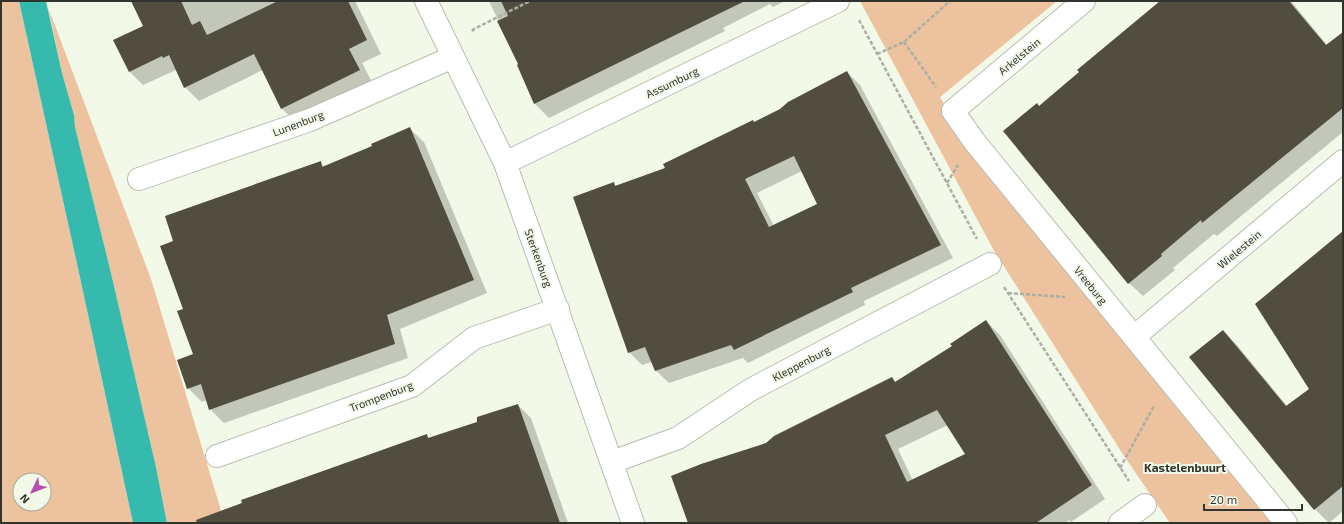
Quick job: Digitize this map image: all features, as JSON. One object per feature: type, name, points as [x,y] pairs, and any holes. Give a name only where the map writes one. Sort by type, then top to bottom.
[{"type":"street","name":"Sterkenburg","points":[[426,1],[505,163],[634,523]]},
{"type":"street","name":"Assumburg","points":[[505,163],[838,1]]},
{"type":"street","name":"Arkelstein","points":[[953,111],[1084,1]]},
{"type":"street","name":"Lunenburg","points":[[139,179],[310,120],[453,57]]},
{"type":"street","name":"Vreeburg","points":[[953,111],[974,141],[1286,523]]},
{"type":"street","name":"Wielestein","points":[[1134,337],[1343,161]]},
{"type":"street","name":"Kleppenburg","points":[[612,462],[678,438],[752,389],[990,264]]},
{"type":"street","name":"Trompenburg","points":[[217,456],[412,386],[474,338],[558,309]]},
{"type":"street","points":[[1120,523],[1145,505]]},
{"type":"path","points":[[453,57],[474,29],[530,1]]},
{"type":"path","points":[[877,54],[904,42],[950,1]]},
{"type":"path","points":[[904,42],[953,111]]},
{"type":"path","points":[[1008,292],[1103,300]]},
{"type":"path","points":[[1120,468],[1169,378]]},
{"type":"shaded area","points":[[1,1],[19,1],[133,523],[1,523]]},
{"type":"shaded area","points":[[860,1],[1057,1],[940,97],[976,159],[1276,523],[1170,523],[1122,453],[993,249]]},
{"type":"shaded area","points":[[48,7],[151,279],[220,507],[223,523],[167,523],[156,467],[75,127],[74,115],[62,73]]},
{"type":"water","points":[[19,1],[46,1],[156,467],[167,523],[133,523]]},
{"type":"building","points":[[131,1],[181,1],[192,25],[200,21],[207,35],[278,1],[348,1],[367,40],[349,49],[360,70],[281,109],[254,54],[184,88],[169,55],[163,58],[162,56],[129,72],[113,40],[143,26]]},
{"type":"building","points":[[501,1],[745,1],[534,104],[517,65],[518,64],[497,21],[508,16]]},
{"type":"building","points":[[1160,1],[1289,1],[1326,45],[1343,32],[1343,108],[1202,223],[1201,220],[1161,254],[1162,256],[1128,284],[1003,131],[1037,103],[1039,106],[1079,72],[1077,70]]},
{"type":"building","points":[[847,71],[941,245],[851,288],[853,292],[734,350],[731,345],[655,371],[645,347],[628,353],[573,197],[614,182],[615,186],[665,168],[663,164],[753,120],[754,122],[780,109],[788,102]],"holes":[[[794,156],[817,204],[769,227],[745,179]]]},
{"type":"building","points":[[410,127],[474,280],[387,315],[395,344],[209,410],[201,384],[187,389],[177,360],[193,354],[177,311],[183,309],[160,246],[173,241],[165,216],[321,161],[322,167],[372,146],[371,144]]},
{"type":"building","points":[[1343,231],[1343,486],[1314,510],[1189,357],[1223,330],[1286,406],[1309,389],[1255,304]]},
{"type":"building","points":[[986,320],[1092,485],[1036,523],[688,523],[671,476],[701,464],[766,443],[774,436],[892,377],[895,382],[952,346],[950,344]],"holes":[[[937,410],[965,454],[907,482],[885,435]]]},
{"type":"building","points":[[518,404],[560,523],[197,523],[196,520],[242,503],[241,500],[427,434],[428,438],[477,422],[477,417]]},
{"type":"district","name":"Kastelenbuurt","points":[[1185,467]]}]
